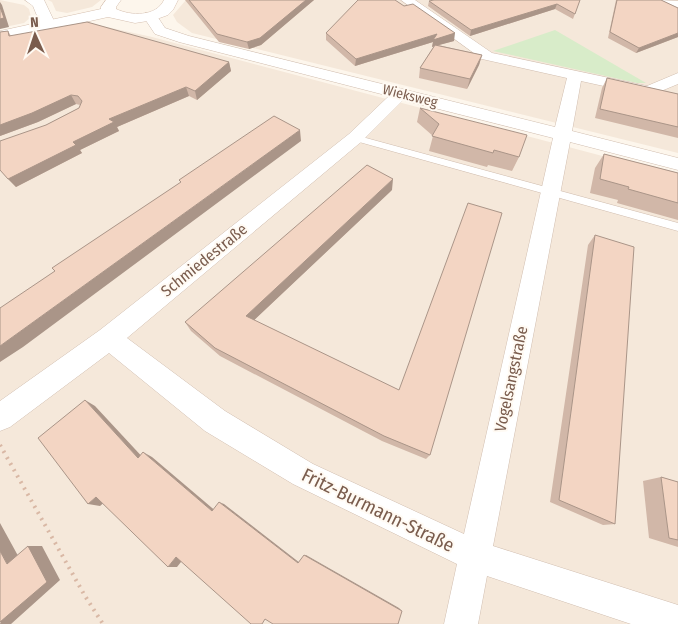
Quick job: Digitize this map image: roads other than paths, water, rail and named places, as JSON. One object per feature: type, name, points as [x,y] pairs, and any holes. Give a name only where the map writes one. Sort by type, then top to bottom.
[{"type":"main road","points":[[32,0],[39,4],[48,25]]},
{"type":"main road","points":[[0,36],[48,25],[112,6],[125,18],[150,16],[169,7],[171,0]]},
{"type":"street","points":[[407,0],[487,56],[649,90],[678,78]]},
{"type":"street","points":[[665,0],[678,6]]},
{"type":"street","name":"Wieksweg","points":[[150,16],[160,31],[184,39],[678,164]]},
{"type":"street","name":"Vogelsangstraße","points":[[461,624],[561,134],[575,74]]},
{"type":"street","name":"Schmiedestraße","points":[[0,417],[109,338],[355,138],[401,93]]},
{"type":"street","name":"Fritz-Burmann-Straße","points":[[109,338],[215,422],[303,474],[475,556],[678,622]]},
{"type":"lane","points":[[355,138],[678,227]]}]
